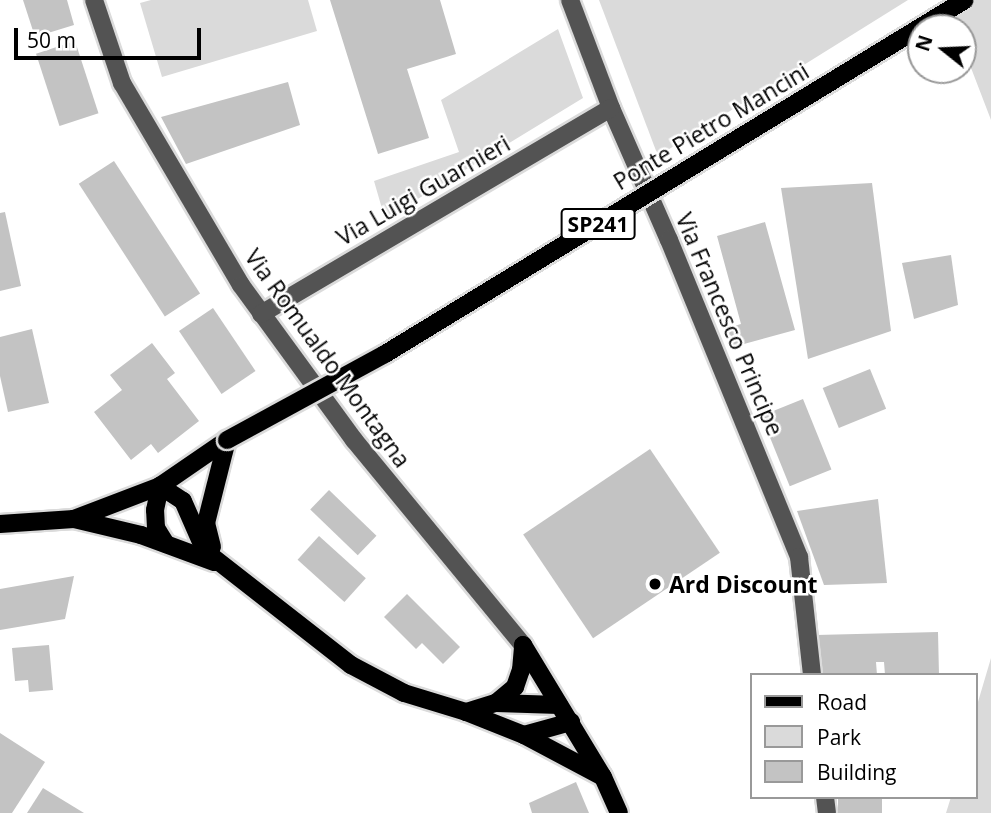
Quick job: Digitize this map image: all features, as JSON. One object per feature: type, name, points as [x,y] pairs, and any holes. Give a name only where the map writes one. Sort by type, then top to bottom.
[{"type":"main road","name":"Ponte Pietro Mancini","points":[[227,440],[385,354],[965,0]]},
{"type":"main road","name":"SP241","points":[[0,524],[74,519],[160,486],[227,440]]},
{"type":"main road","points":[[222,565],[208,541],[206,523],[227,440]]},
{"type":"main road","points":[[166,544],[156,528],[155,510],[160,486],[183,501],[205,551],[351,664],[404,693],[466,712],[524,736],[603,778]]},
{"type":"main road","points":[[74,519],[166,544],[222,565]]},
{"type":"main road","points":[[496,703],[515,687],[521,670],[523,646]]},
{"type":"main road","points":[[523,646],[603,778],[618,813]]},
{"type":"main road","points":[[466,712],[496,703],[559,705]]},
{"type":"main road","points":[[524,736],[571,722]]},
{"type":"street","name":"Via Romualdo Montagna","points":[[94,0],[122,83],[261,314],[354,440],[523,646]]},
{"type":"street","name":"Via Francesco Principe","points":[[570,0],[611,108],[669,240],[799,557],[812,673]]},
{"type":"street","name":"Via Luigi Guarnieri","points":[[261,314],[611,108]]},
{"type":"green space","points":[[151,0],[308,0],[317,31],[162,77],[140,3]]},
{"type":"green space","points":[[599,0],[908,0],[658,156]]},
{"type":"green space","points":[[945,0],[991,0],[991,120],[977,84],[977,14],[950,14]]},
{"type":"green space","points":[[558,29],[583,98],[385,219],[374,181],[459,152],[441,100]]},
{"type":"green space","points":[[991,658],[991,813],[946,813],[950,799],[977,799],[977,705]]},
{"type":"building","points":[[23,0],[67,0],[74,25],[35,37]]},
{"type":"building","points":[[330,0],[440,0],[456,54],[407,69],[429,138],[378,154]]},
{"type":"building","points":[[75,41],[98,113],[59,126],[36,54]]},
{"type":"building","points":[[288,82],[300,125],[186,164],[161,117]]},
{"type":"building","points":[[114,161],[200,294],[165,316],[79,184]]},
{"type":"building","points":[[872,183],[891,331],[808,359],[781,188]]},
{"type":"building","points":[[5,212],[21,286],[0,291],[0,213]]},
{"type":"building","points":[[765,222],[795,330],[733,347],[727,328],[741,324],[717,236]]},
{"type":"building","points":[[951,255],[958,305],[914,319],[902,263]]},
{"type":"building","points":[[213,308],[255,371],[222,394],[179,331]]},
{"type":"building","points":[[32,329],[49,403],[8,412],[0,376],[0,337]]},
{"type":"building","points":[[152,343],[175,373],[167,379],[199,421],[158,453],[151,444],[131,460],[94,412],[122,390],[110,375]]},
{"type":"building","points":[[870,369],[886,409],[839,428],[823,388]]},
{"type":"building","points":[[803,399],[831,469],[790,486],[761,416]]},
{"type":"building","points":[[650,449],[720,553],[593,638],[523,535]]},
{"type":"building","points":[[329,490],[376,536],[358,555],[310,509]]},
{"type":"building","points":[[878,499],[887,583],[824,585],[797,511]]},
{"type":"building","points":[[319,536],[366,578],[344,602],[298,560]]},
{"type":"building","points":[[74,576],[65,619],[0,630],[0,589]]},
{"type":"building","points":[[407,594],[460,647],[443,664],[422,643],[416,649],[384,617]]},
{"type":"building","points":[[938,632],[939,673],[885,673],[884,662],[876,662],[877,673],[822,673],[816,635]]},
{"type":"building","points":[[49,645],[53,690],[29,692],[28,680],[15,681],[12,648]]},
{"type":"building","points":[[0,733],[45,762],[12,813],[0,813]]},
{"type":"building","points":[[576,782],[589,813],[532,813],[529,803]]},
{"type":"building","points":[[43,788],[84,813],[27,813]]},
{"type":"building","points":[[838,799],[882,799],[882,813],[838,813]]},
{"type":"place","name":"Ard Discount","points":[[655,584]]}]
